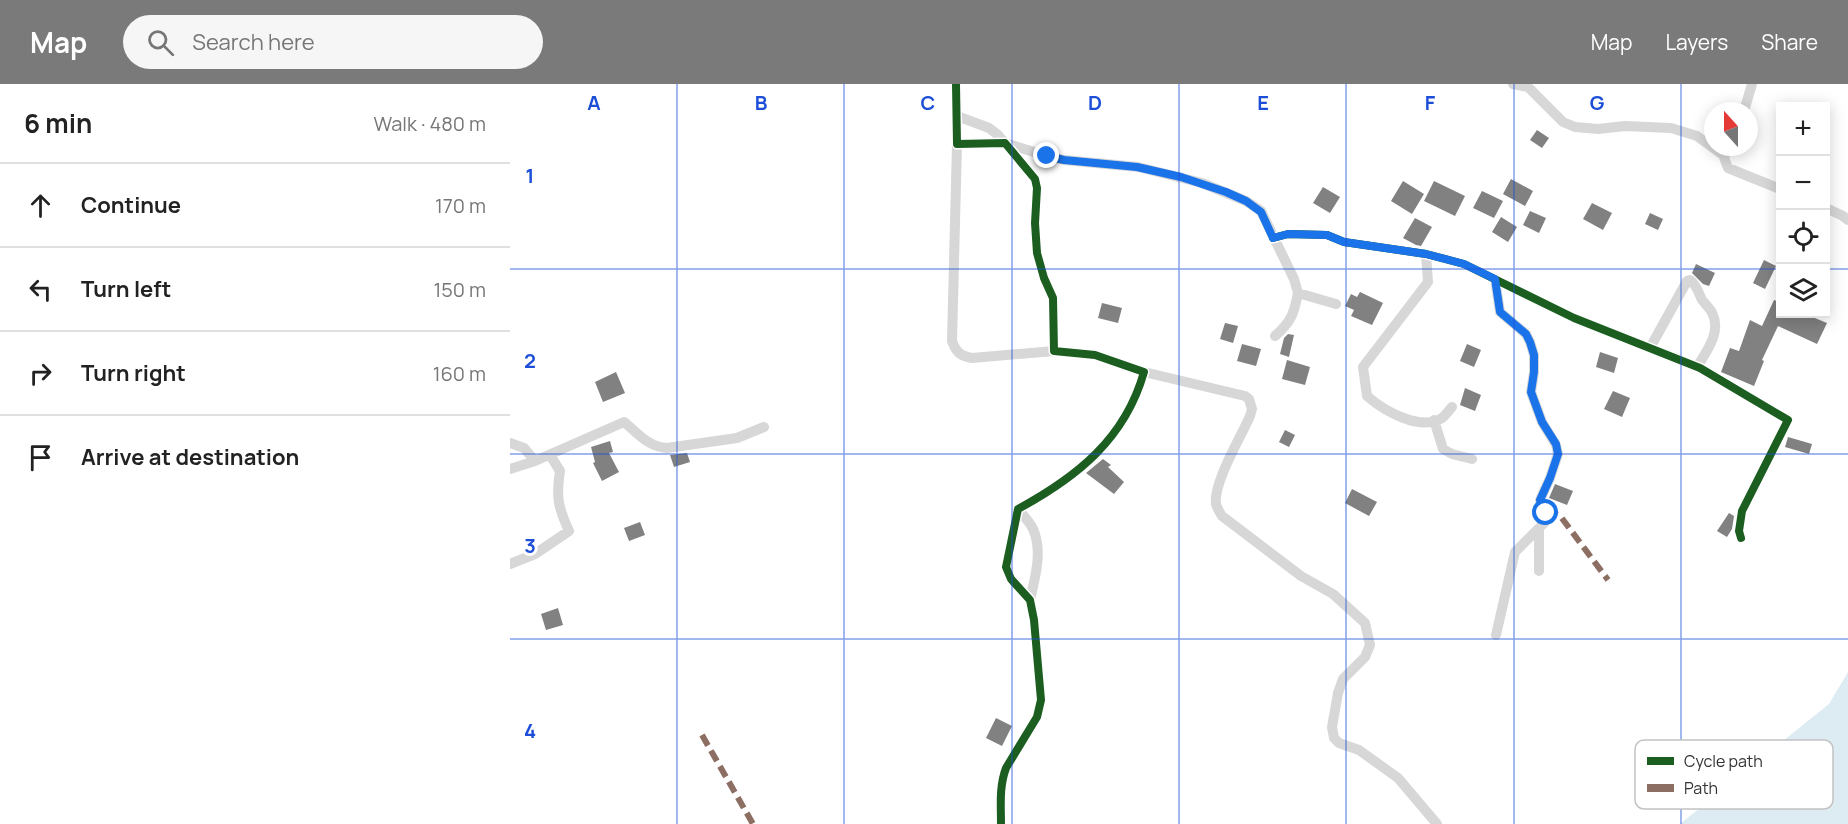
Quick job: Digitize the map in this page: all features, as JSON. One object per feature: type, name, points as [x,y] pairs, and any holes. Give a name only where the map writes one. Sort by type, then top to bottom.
[{"type":"street","points":[[956,84],[957,144],[952,341],[955,350],[962,356],[972,358],[1054,351],[1095,355],[1143,372],[1249,399],[1252,408],[1250,416],[1223,473],[1216,502],[1218,510],[1222,516],[1285,564],[1333,594],[1365,623],[1370,645],[1365,657],[1343,679],[1332,727],[1334,738],[1339,743],[1359,750],[1398,778],[1437,824]]},
{"type":"street","points":[[1513,84],[1528,87],[1563,122],[1569,125],[1598,129],[1625,126],[1671,128],[1697,136],[1704,141]]},
{"type":"street","points":[[1747,102],[1752,84]]},
{"type":"street","points":[[957,117],[989,128],[998,135],[1035,179],[1037,253],[1053,298],[1054,351]]},
{"type":"street","points":[[957,144],[1005,143],[1064,160],[1137,167],[1210,186],[1246,201],[1261,212],[1298,293],[1294,313],[1288,324],[1275,336]]},
{"type":"street","points":[[1723,156],[1728,168],[1776,187]]},
{"type":"street","points":[[1830,210],[1848,220]]},
{"type":"street","points":[[1273,238],[1288,234],[1327,235],[1344,242],[1426,254],[1464,264],[1574,318],[1697,368],[1788,420],[1742,511],[1739,531],[1741,538]]},
{"type":"street","points":[[1426,254],[1428,282],[1363,367],[1367,396],[1388,412],[1425,423],[1441,418],[1452,407]]},
{"type":"street","points":[[1495,279],[1500,312],[1526,334],[1530,342],[1534,355],[1531,392],[1542,422],[1556,444],[1558,454],[1540,500],[1546,513],[1545,522],[1515,552],[1496,635]]},
{"type":"street","points":[[1650,348],[1687,281],[1690,280],[1696,286],[1716,323],[1714,337],[1697,368]]},
{"type":"street","points":[[1298,293],[1336,304]]},
{"type":"street","points":[[1018,509],[1048,493],[1072,476],[1107,443],[1131,405],[1139,389],[1143,372]]},
{"type":"street","points":[[1434,420],[1443,449],[1472,459]]},
{"type":"street","points":[[510,469],[550,455],[624,422],[650,443],[657,447],[667,448],[737,438],[764,427]]},
{"type":"street","points":[[510,443],[524,448],[535,460]]},
{"type":"street","points":[[510,564],[535,554],[569,531],[559,508],[560,471],[550,455]]},
{"type":"street","points":[[1018,509],[1006,567],[1011,579],[1030,600]]},
{"type":"street","points":[[1001,824],[1002,778],[1037,717],[1041,700],[1030,600],[1037,572],[1035,538],[1033,529],[1018,509]]},
{"type":"street","points":[[1539,528],[1539,571]]},
{"type":"shaded area","points":[[1848,672],[1848,824],[1680,824],[1699,809],[1833,809],[1833,740],[1784,740],[1829,704]]},
{"type":"building","points":[[1537,130],[1549,138],[1542,148],[1530,140]]},
{"type":"building","points":[[1511,179],[1533,191],[1525,206],[1503,194]]},
{"type":"building","points":[[1403,181],[1424,194],[1412,214],[1391,201]]},
{"type":"building","points":[[1434,181],[1465,196],[1455,216],[1424,201]]},
{"type":"building","points":[[1323,187],[1340,197],[1330,213],[1313,203]]},
{"type":"building","points":[[1482,191],[1503,201],[1494,218],[1473,208]]},
{"type":"building","points":[[1592,203],[1612,213],[1603,230],[1583,219]]},
{"type":"building","points":[[1530,211],[1546,218],[1539,233],[1523,225]]},
{"type":"building","points":[[1650,213],[1663,219],[1658,230],[1645,224]]},
{"type":"building","points":[[1501,217],[1517,227],[1508,242],[1492,232]]},
{"type":"building","points":[[1415,218],[1432,227],[1421,246],[1403,238]]},
{"type":"building","points":[[1764,260],[1776,266],[1765,289],[1753,283]]},
{"type":"building","points":[[1696,264],[1715,273],[1709,286],[1703,284],[1692,273]]},
{"type":"building","points":[[1360,292],[1383,303],[1372,325],[1351,316],[1354,310],[1345,306],[1351,294],[1357,297]]},
{"type":"building","points":[[1774,300],[1776,301],[1776,318],[1815,318],[1827,323],[1817,344],[1778,326],[1762,360],[1764,361],[1754,386],[1721,372],[1730,348],[1739,351],[1750,320],[1762,326]]},
{"type":"building","points":[[1102,303],[1122,308],[1118,323],[1098,318]]},
{"type":"building","points":[[1225,323],[1238,326],[1233,343],[1220,339]]},
{"type":"building","points":[[1288,334],[1294,335],[1289,357],[1280,354],[1284,338]]},
{"type":"building","points":[[1242,344],[1261,349],[1256,366],[1237,361]]},
{"type":"building","points":[[1467,344],[1481,350],[1474,367],[1460,361]]},
{"type":"building","points":[[1600,352],[1618,358],[1614,373],[1596,367]]},
{"type":"building","points":[[1287,360],[1310,367],[1305,385],[1282,379]]},
{"type":"building","points":[[616,372],[625,393],[603,402],[595,382]]},
{"type":"building","points":[[1465,388],[1481,395],[1475,411],[1460,405]]},
{"type":"building","points":[[1613,391],[1630,398],[1622,417],[1604,409]]},
{"type":"building","points":[[1285,430],[1295,435],[1289,447],[1279,442]]},
{"type":"building","points":[[1788,437],[1812,444],[1809,454],[1785,447]]},
{"type":"building","points":[[610,441],[613,452],[609,453],[619,472],[602,481],[593,463],[595,462],[591,447]]},
{"type":"building","points":[[687,453],[690,462],[674,467],[670,455]]},
{"type":"building","points":[[1103,459],[1111,465],[1108,467],[1124,482],[1114,494],[1086,473]]},
{"type":"building","points":[[1555,484],[1573,491],[1567,505],[1549,498]]},
{"type":"building","points":[[1352,489],[1377,502],[1369,516],[1345,503]]},
{"type":"building","points":[[1729,513],[1734,516],[1732,529],[1727,537],[1717,531]]},
{"type":"building","points":[[640,522],[645,535],[629,541],[624,528]]},
{"type":"building","points":[[558,608],[563,625],[546,630],[541,614]]},
{"type":"building","points":[[996,718],[1012,726],[1002,746],[986,738]]},
{"type":"marked path","points":[[1546,513],[1553,512],[1561,517],[1608,580]]},
{"type":"marked path","points":[[702,735],[753,824]]},
{"type":"cycle path","points":[[956,84],[957,144],[1005,143],[1035,179],[1037,253],[1053,298],[1054,351],[1095,355],[1144,372],[1136,396],[1125,417],[1096,454],[1060,484],[1018,509],[1006,567],[1011,579],[1030,600],[1041,700],[1037,717],[1006,768],[1001,789],[1001,824]]},
{"type":"cycle path","points":[[1273,238],[1288,234],[1327,235],[1344,242],[1426,254],[1464,264],[1574,318],[1700,368],[1788,420],[1742,511],[1739,531],[1741,538]]},
{"type":"route","points":[[1047,156],[1064,160],[1137,167],[1202,183],[1246,201],[1261,212],[1273,238],[1304,233],[1327,235],[1344,242],[1426,254],[1464,264],[1495,279],[1500,312],[1526,334],[1530,342],[1534,355],[1531,392],[1542,422],[1556,444],[1558,454],[1540,500],[1546,513]]}]
